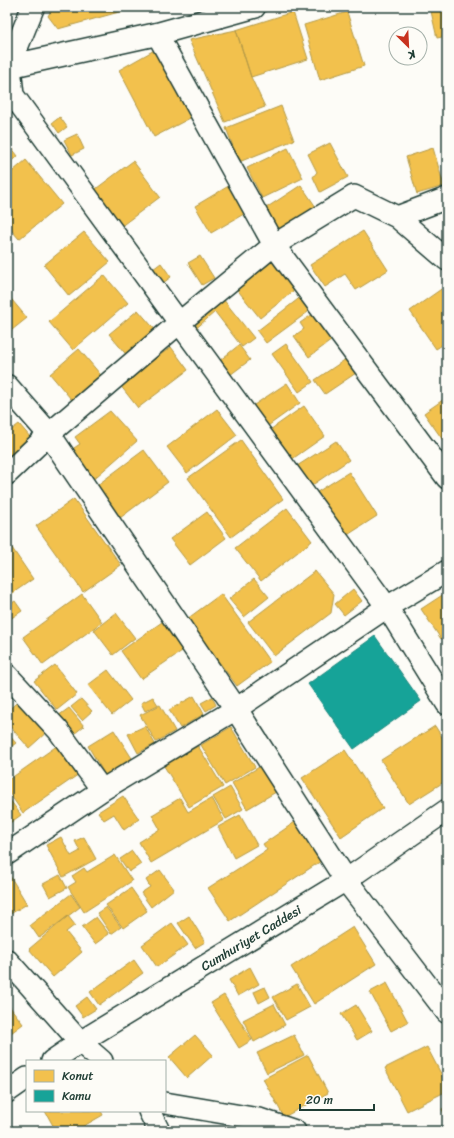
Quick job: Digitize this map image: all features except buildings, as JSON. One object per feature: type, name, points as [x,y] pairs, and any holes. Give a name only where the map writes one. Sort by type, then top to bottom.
[{"type":"street","points":[[32,7],[8,68],[13,95],[387,608],[447,704]]},
{"type":"street","points":[[8,68],[157,34],[254,7]]},
{"type":"street","points":[[157,34],[274,246],[447,478]]},
{"type":"street","points":[[7,474],[49,434],[179,323],[274,246],[354,196],[397,217],[447,260]]},
{"type":"street","points":[[397,217],[447,198]]},
{"type":"street","points":[[7,386],[49,434],[236,709],[346,880],[447,1012]]},
{"type":"street","points":[[7,854],[102,790],[236,709],[387,608],[447,571]]},
{"type":"street","points":[[7,675],[58,730],[102,790]]},
{"type":"street","name":"Cumhuriyet Caddesi","points":[[53,1060],[80,1042],[346,880],[447,810]]},
{"type":"street","points":[[7,960],[80,1042],[101,1060]]},
{"type":"street","points":[[7,1092],[26,1079]]},
{"type":"street","points":[[166,1103],[259,1119],[295,1131]]},
{"type":"street","points":[[150,1112],[159,1131]]}]
